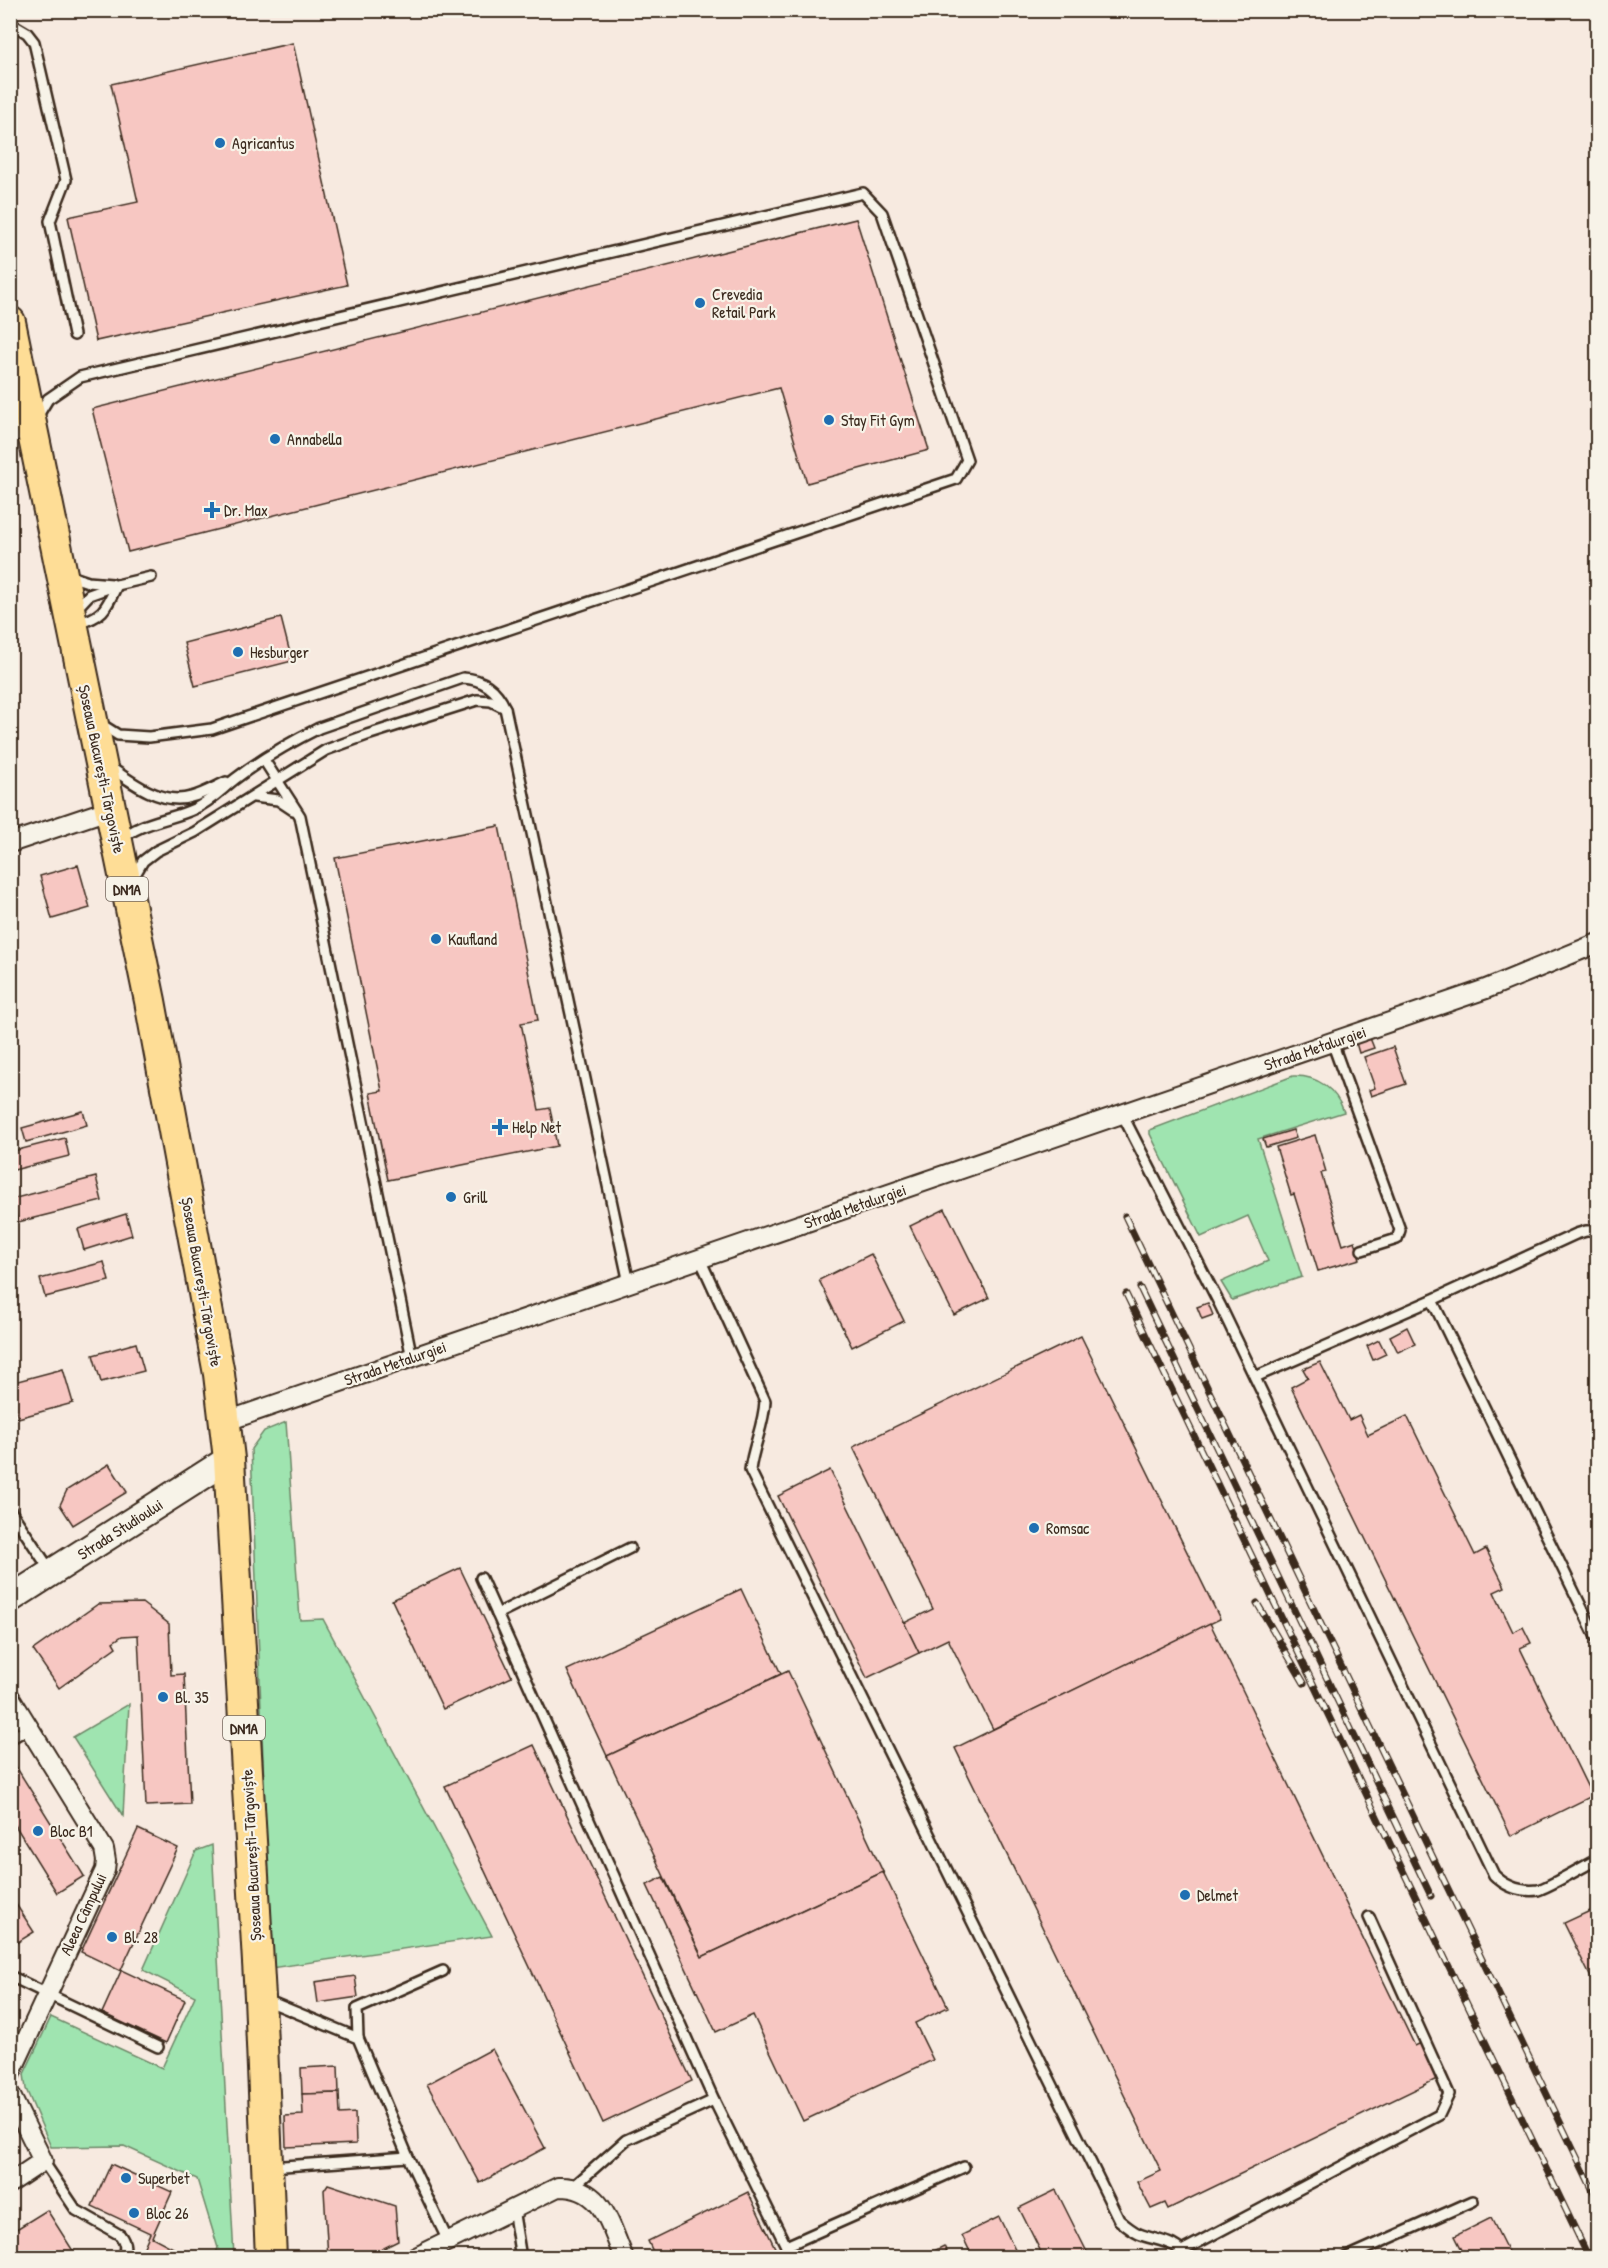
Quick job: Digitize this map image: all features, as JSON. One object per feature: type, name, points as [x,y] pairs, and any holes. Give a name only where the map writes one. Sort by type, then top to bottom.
[{"type":"main road","name":"Șoseaua București-Târgoviște","points":[[10,322],[21,430],[62,573],[72,620],[129,895],[217,1362],[229,1459],[260,1997],[271,2258]]},
{"type":"street","points":[[10,843],[111,809]]},
{"type":"street","name":"Strada Metalurgiei","points":[[224,1422],[1486,989],[1598,943]]},
{"type":"street","name":"Strada Studioului","points":[[14,1588],[52,1572],[229,1459]]},
{"type":"street","name":"Aleea Câmpului","points":[[10,1697],[104,1850],[106,1861],[105,1870],[10,2075]]},
{"type":"street","points":[[10,2094],[43,2162],[10,2182]]},
{"type":"street","points":[[414,2258],[558,2187],[573,2187],[590,2195],[602,2206],[624,2258]]},
{"type":"lane","points":[[10,23],[21,27],[34,42],[66,180],[50,221],[74,335]]},
{"type":"lane","points":[[21,430],[48,399],[80,377],[863,193],[882,213],[967,460],[956,480],[212,729],[149,737],[118,735],[92,718]]},
{"type":"lane","points":[[62,573],[88,582],[117,585]]},
{"type":"lane","points":[[72,620],[89,595],[151,577]]},
{"type":"lane","points":[[72,620],[95,619],[108,604],[117,585]]},
{"type":"lane","points":[[118,847],[125,836],[139,826],[182,815],[199,807],[236,778],[320,728],[464,678],[478,680],[492,688],[505,708],[629,1283]]},
{"type":"lane","points":[[129,895],[136,872],[143,861],[253,797],[326,750],[477,700],[491,701],[505,708]]},
{"type":"lane","points":[[100,759],[138,786],[169,798],[192,797],[236,778]]},
{"type":"lane","points":[[264,760],[300,816],[412,1358]]},
{"type":"lane","points":[[253,797],[261,796],[278,800],[300,816]]},
{"type":"lane","points":[[1332,1042],[1400,1230],[1396,1239],[1362,1250]]},
{"type":"lane","points":[[1122,1114],[1255,1377],[1494,1875],[1503,1884],[1513,1888],[1539,1890],[1598,1859]]},
{"type":"lane","points":[[1255,1377],[1576,1234],[1598,1231]]},
{"type":"lane","points":[[700,1259],[765,1401],[764,1417],[752,1454],[750,1470],[1119,2220],[1139,2234],[1174,2245],[1184,2254],[1438,2115],[1449,2094],[1369,1917]]},
{"type":"lane","points":[[1432,1300],[1598,1641]]},
{"type":"lane","points":[[10,1510],[52,1572]]},
{"type":"lane","points":[[497,1614],[630,1548]]},
{"type":"lane","points":[[481,1578],[714,2100],[792,2258]]},
{"type":"lane","points":[[10,1739],[29,1728]]},
{"type":"lane","points":[[443,1971],[357,2009],[358,2038],[408,2157],[448,2241]]},
{"type":"lane","points":[[10,1976],[158,2047]]},
{"type":"lane","points":[[260,1997],[358,2038]]},
{"type":"lane","points":[[573,2187],[626,2140],[714,2100]]},
{"type":"lane","points":[[267,2167],[408,2157]]},
{"type":"lane","points":[[43,2162],[76,2210],[120,2235],[124,2241],[125,2250],[122,2258]]},
{"type":"lane","points":[[786,2246],[964,2167]]},
{"type":"lane","points":[[1345,2258],[1473,2201]]},
{"type":"lane","points":[[513,2209],[521,2258]]},
{"type":"green space","points":[[1293,1076],[1310,1078],[1324,1085],[1331,1090],[1344,1112],[1258,1139],[1302,1277],[1232,1300],[1221,1282],[1268,1261],[1248,1216],[1201,1237],[1150,1130]]},
{"type":"green space","points":[[286,1422],[300,1620],[323,1619],[492,1936],[271,1968],[251,1449],[264,1431]]},
{"type":"green space","points":[[129,1704],[123,1816],[73,1737]]},
{"type":"green space","points":[[212,1845],[234,2257],[214,2257],[218,2248],[197,2179],[124,2146],[51,2147],[26,2089],[24,2074],[51,2017],[162,2068],[195,1996],[143,1970],[196,1851]]},
{"type":"building","name":"Agricantus","points":[[293,43],[347,285],[96,341],[68,217],[138,202],[111,84]]},
{"type":"building","name":"Crevedia Retail Park","points":[[856,219],[929,450],[807,483],[779,388],[128,552],[92,409]]},
{"type":"building","name":"Hesburger","points":[[281,618],[292,661],[195,686],[184,643]]},
{"type":"building","name":"Kaufland","points":[[499,826],[538,1020],[521,1023],[539,1110],[550,1108],[557,1146],[388,1180],[370,1093],[382,1091],[335,858]]},
{"type":"building","points":[[78,865],[90,908],[52,919],[40,876]]},
{"type":"building","points":[[1370,1038],[1374,1048],[1359,1053],[1356,1043]]},
{"type":"building","points":[[1393,1047],[1406,1084],[1371,1096],[1369,1090],[1375,1088],[1364,1057]]},
{"type":"building","points":[[83,1111],[87,1125],[26,1142],[22,1128]]},
{"type":"building","points":[[1293,1130],[1296,1138],[1266,1147],[1263,1139]]},
{"type":"building","points":[[1315,1135],[1326,1172],[1321,1173],[1343,1245],[1355,1241],[1360,1259],[1318,1271],[1294,1194],[1291,1195],[1276,1147]]},
{"type":"building","points":[[65,1138],[69,1156],[10,1171],[10,1152]]},
{"type":"building","points":[[96,1177],[102,1201],[18,1222],[12,1199]]},
{"type":"building","points":[[945,1209],[989,1298],[954,1315],[910,1226]]},
{"type":"building","points":[[126,1214],[132,1235],[84,1250],[78,1229]]},
{"type":"building","points":[[871,1254],[904,1321],[852,1347],[819,1280]]},
{"type":"building","points":[[104,1262],[109,1281],[45,1297],[40,1279]]},
{"type":"building","points":[[1208,1303],[1213,1315],[1202,1319],[1197,1307]]},
{"type":"building","points":[[1407,1327],[1415,1344],[1398,1352],[1390,1336]]},
{"type":"building","name":"Romsac","points":[[1081,1336],[1220,1619],[993,1729],[948,1639],[919,1653],[904,1623],[933,1609],[853,1447]]},
{"type":"building","points":[[1379,1340],[1386,1354],[1373,1360],[1367,1346]]},
{"type":"building","points":[[136,1343],[144,1371],[101,1382],[93,1355]]},
{"type":"building","points":[[1320,1362],[1349,1420],[1359,1415],[1368,1435],[1407,1416],[1475,1555],[1486,1549],[1505,1587],[1494,1592],[1513,1632],[1523,1627],[1531,1643],[1520,1648],[1592,1796],[1511,1836],[1291,1387],[1308,1378],[1303,1369]]},
{"type":"building","points":[[63,1369],[73,1403],[18,1418],[10,1392],[10,1383]]},
{"type":"building","points":[[109,1464],[127,1492],[73,1525],[60,1505],[67,1490]]},
{"type":"building","points":[[830,1470],[919,1653],[867,1678],[778,1496]]},
{"type":"building","points":[[460,1568],[512,1677],[443,1709],[392,1600]]},
{"type":"building","points":[[741,1589],[781,1674],[607,1756],[567,1670]]},
{"type":"building","name":"Bl. 35","points":[[142,1603],[169,1624],[171,1675],[184,1674],[190,1804],[146,1806],[138,1635],[122,1636],[113,1642],[116,1647],[59,1688],[33,1650],[98,1604]]},
{"type":"building","name":"Delmet","points":[[1210,1623],[1415,2046],[1421,2043],[1439,2078],[1168,2209],[1165,2203],[1151,2209],[1137,2182],[1161,2171],[955,1748]]},
{"type":"building","points":[[788,1671],[883,1872],[702,1957],[607,1756]]},
{"type":"building","points":[[534,1745],[692,2081],[603,2123],[445,1786]]},
{"type":"building","name":"Bloc B1","points":[[10,1757],[84,1876],[57,1893],[10,1817]]},
{"type":"building","name":"Bl. 28","points":[[138,1829],[178,1848],[121,1970],[185,2000],[166,2043],[102,2013],[121,1971],[81,1952]]},
{"type":"building","points":[[883,1872],[948,2007],[915,2023],[933,2060],[803,2121],[753,2015],[716,2032],[647,1885],[663,1877],[702,1957]]},
{"type":"building","points":[[10,1895],[34,1932],[10,1947]]},
{"type":"building","points":[[1590,1911],[1598,1926],[1598,1992],[1564,1923]]},
{"type":"building","points":[[355,1976],[358,1997],[318,2003],[315,1982]]},
{"type":"building","points":[[492,2049],[545,2148],[480,2183],[427,2084]]},
{"type":"building","points":[[338,2066],[339,2093],[302,2094],[301,2068]]},
{"type":"building","points":[[339,2093],[340,2114],[355,2113],[356,2144],[286,2147],[285,2116],[303,2115],[302,2094]]},
{"type":"building","name":"Bloc 26","points":[[111,2164],[172,2192],[152,2237],[192,2258],[139,2258],[150,2233],[92,2206]]},
{"type":"building","points":[[328,2184],[395,2206],[398,2241],[364,2258],[328,2258],[324,2190]]},
{"type":"building","points":[[1056,2190],[1090,2258],[1044,2258],[1019,2208]]},
{"type":"building","points":[[748,2192],[780,2258],[656,2258],[648,2241]]},
{"type":"building","points":[[47,2210],[75,2254],[69,2258],[14,2258],[10,2252],[10,2233]]},
{"type":"building","points":[[999,2217],[1019,2258],[973,2258],[962,2235]]},
{"type":"building","points":[[1491,2218],[1511,2258],[1447,2258],[1462,2250],[1455,2236]]},
{"type":"building","points":[[944,2246],[950,2258],[920,2258]]},
{"type":"building","points":[[483,2252],[518,2253],[518,2258],[483,2258]]},
{"type":"railway","points":[[1125,1216],[1598,2201]]},
{"type":"railway","points":[[1140,1288],[1431,1896]]},
{"type":"railway","points":[[1126,1294],[1589,2258]]},
{"type":"railway","points":[[1257,1603],[1304,1683]]},
{"type":"place","name":"Agricantus","points":[[220,143]]},
{"type":"place","name":"Crevedia Retail Park","points":[[700,303]]},
{"type":"place","name":"Stay Fit Gym","points":[[829,420]]},
{"type":"place","name":"Annabella","points":[[275,439]]},
{"type":"place","name":"Dr. Max","points":[[212,510]]},
{"type":"place","name":"Hesburger","points":[[238,652]]},
{"type":"place","name":"Kaufland","points":[[436,939]]},
{"type":"place","name":"Help Net","points":[[500,1127]]},
{"type":"place","name":"Grill","points":[[451,1197]]},
{"type":"place","name":"Romsac","points":[[1034,1528]]},
{"type":"place","name":"Bl. 35","points":[[163,1697]]},
{"type":"place","name":"Bloc B1","points":[[38,1831]]},
{"type":"place","name":"Delmet","points":[[1185,1895]]},
{"type":"place","name":"Bl. 28","points":[[112,1937]]},
{"type":"place","name":"Superbet","points":[[126,2178]]},
{"type":"place","name":"Bloc 26","points":[[134,2213]]}]
